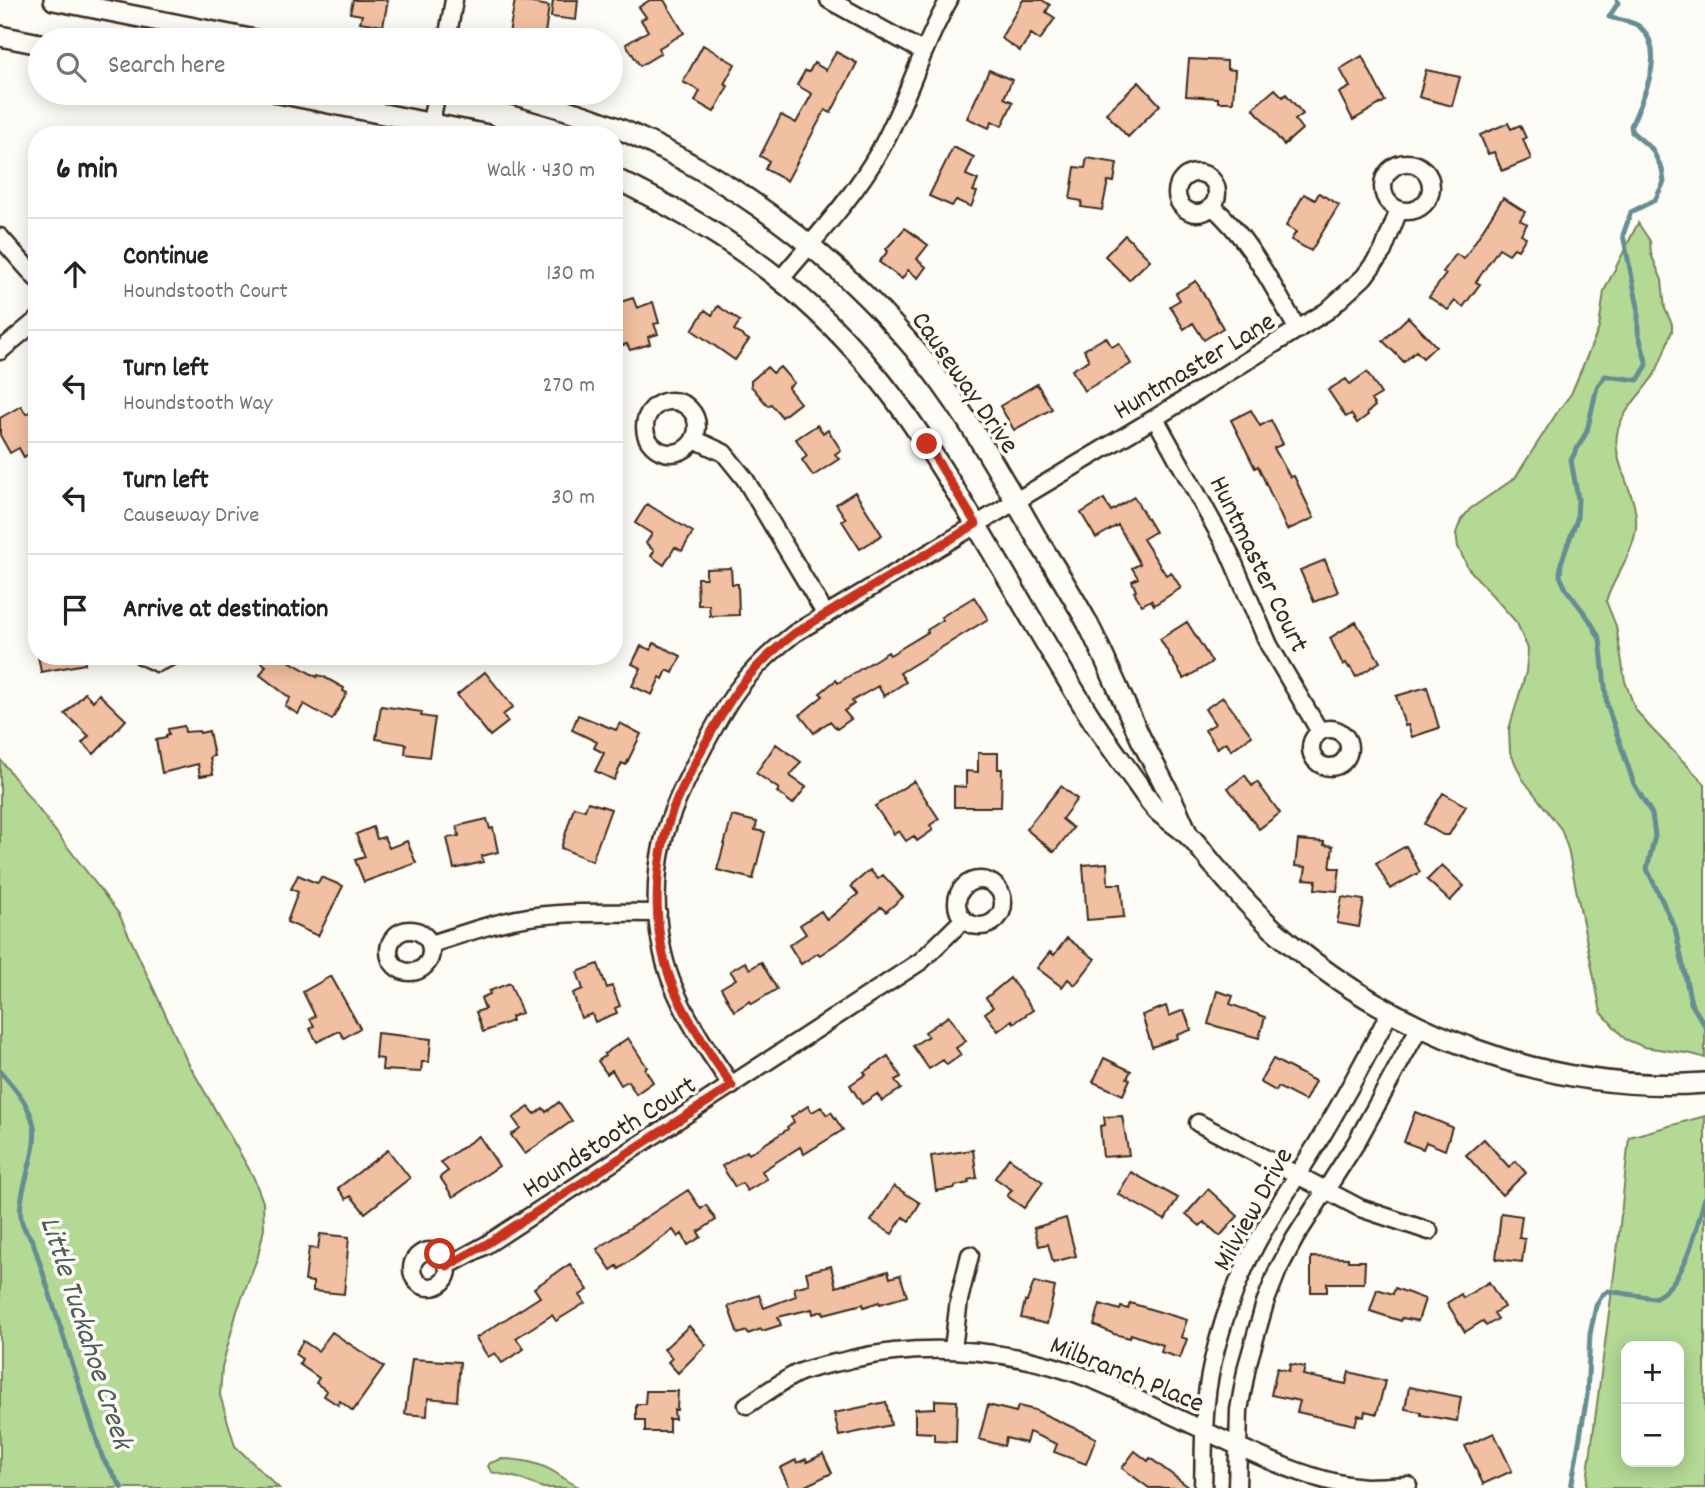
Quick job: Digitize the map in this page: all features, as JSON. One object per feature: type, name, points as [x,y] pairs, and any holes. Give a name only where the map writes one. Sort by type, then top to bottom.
[{"type":"street","points":[[54,0],[195,28]]},
{"type":"street","points":[[449,28],[454,0]]},
{"type":"street","points":[[829,0],[922,51]]},
{"type":"street","points":[[780,280],[862,178],[879,152],[901,106],[922,51],[949,0]]},
{"type":"street","points":[[0,36],[28,42]]},
{"type":"street","points":[[329,105],[417,126]]},
{"type":"street","points":[[431,126],[435,105]]},
{"type":"street","name":"Causeway Drive","points":[[547,105],[610,126]]},
{"type":"street","name":"Causeway Drive","points":[[623,132],[687,161],[739,193],[809,245],[870,299],[931,369],[966,420],[1086,621],[1188,834]]},
{"type":"street","name":"Causeway Drive","points":[[623,183],[705,225],[756,259],[813,308],[867,364],[893,395],[927,444],[1116,755],[1157,810],[1188,834],[1225,878],[1275,930],[1311,960],[1390,1012],[1419,1027],[1502,1058],[1568,1074],[1660,1085],[1705,1083]]},
{"type":"street","points":[[1212,206],[1231,222],[1245,242],[1298,330]]},
{"type":"street","name":"Huntmaster Lane","points":[[732,1086],[678,999],[660,939],[657,885],[661,853],[673,808],[724,707],[746,677],[769,653],[795,633],[1155,418],[1339,302],[1364,277],[1383,251],[1399,210]]},
{"type":"street","points":[[0,237],[28,269]]},
{"type":"street","points":[[0,351],[28,328]]},
{"type":"street","name":"Huntmaster Court","points":[[1155,418],[1223,540],[1269,645],[1320,732]]},
{"type":"street","points":[[694,439],[724,453],[745,479],[826,615]]},
{"type":"street","points":[[430,944],[488,926],[526,918],[571,914],[658,913]]},
{"type":"street","name":"Houndstooth Court","points":[[447,1266],[485,1245],[921,961],[964,919]]},
{"type":"street","name":"Milview Drive","points":[[1203,1488],[1206,1401],[1220,1336],[1234,1292],[1251,1252],[1354,1080],[1390,1012]]},
{"type":"street","name":"Milview Drive","points":[[1237,1488],[1240,1410],[1247,1366],[1265,1303],[1295,1238],[1356,1143],[1419,1027]]},
{"type":"street","points":[[1198,1123],[1360,1208],[1429,1231]]},
{"type":"street","points":[[953,1349],[970,1255]]},
{"type":"street","name":"Milbranch Place","points":[[747,1405],[796,1374],[872,1355],[953,1349],[993,1353],[1083,1377],[1296,1469],[1342,1483],[1366,1487],[1408,1485]]},
{"type":"green space","points":[[1638,223],[1650,241],[1651,254],[1662,280],[1665,309],[1672,324],[1672,331],[1657,370],[1627,410],[1617,434],[1618,457],[1634,503],[1636,527],[1628,556],[1606,601],[1616,626],[1625,681],[1635,709],[1705,784],[1705,1058],[1644,1047],[1625,1039],[1601,1012],[1568,849],[1561,829],[1522,778],[1510,752],[1509,729],[1526,672],[1528,649],[1517,623],[1468,568],[1458,547],[1456,533],[1461,520],[1470,509],[1515,478],[1571,394],[1599,328],[1604,291]]},
{"type":"green space","points":[[0,759],[119,914],[186,1059],[253,1176],[263,1202],[264,1229],[258,1256],[237,1311],[222,1367],[220,1395],[235,1446],[279,1488],[0,1488]]},
{"type":"green space","points":[[1705,1116],[1705,1488],[1586,1488],[1629,1137]]},
{"type":"green space","points":[[501,1459],[523,1461],[543,1467],[581,1488],[543,1488],[518,1478],[491,1472],[488,1466],[490,1463]]},
{"type":"building","points":[[353,0],[388,0],[383,26],[360,22],[362,15],[350,13]]},
{"type":"building","points":[[515,0],[549,6],[546,28],[510,28]]},
{"type":"building","points":[[553,0],[578,0],[576,20],[551,17]]},
{"type":"building","points":[[650,0],[664,0],[684,33],[659,48],[661,53],[640,66],[626,44],[648,31],[641,20],[646,17],[639,7]]},
{"type":"building","points":[[1023,0],[1042,0],[1050,5],[1046,12],[1055,18],[1040,40],[1031,34],[1020,51],[1001,38]]},
{"type":"building","points":[[703,45],[735,64],[724,84],[728,86],[714,112],[695,101],[700,91],[683,82]]},
{"type":"building","points":[[836,52],[857,63],[831,113],[825,110],[787,181],[765,169],[769,161],[760,156],[781,115],[796,123],[812,94],[797,85],[805,71],[809,72],[814,63],[826,70]]},
{"type":"building","points":[[1362,56],[1385,101],[1353,120],[1339,93],[1350,87],[1340,69]]},
{"type":"building","points":[[1189,59],[1227,61],[1227,69],[1235,70],[1233,102],[1186,96]]},
{"type":"building","points":[[989,70],[1012,80],[1004,98],[1013,102],[1002,126],[992,121],[989,128],[967,118]]},
{"type":"building","points":[[1426,70],[1460,77],[1452,106],[1419,97]]},
{"type":"building","points":[[1139,82],[1160,105],[1128,137],[1106,113]]},
{"type":"building","points":[[1275,89],[1283,97],[1286,94],[1303,114],[1295,120],[1302,129],[1284,145],[1253,108]]},
{"type":"building","points":[[1508,123],[1511,129],[1520,125],[1531,159],[1502,171],[1494,152],[1488,154],[1480,135]]},
{"type":"building","points":[[953,147],[974,157],[966,175],[978,180],[971,207],[956,200],[952,206],[929,196]]},
{"type":"building","points":[[1087,158],[1117,163],[1114,182],[1108,181],[1102,210],[1081,207],[1082,201],[1070,199],[1075,167],[1085,168]]},
{"type":"building","points":[[1319,193],[1339,205],[1311,251],[1291,240],[1296,232],[1286,226],[1304,194],[1315,200]]},
{"type":"building","points":[[1503,198],[1525,212],[1520,220],[1527,224],[1521,234],[1526,237],[1518,250],[1514,248],[1509,254],[1499,248],[1476,282],[1480,284],[1463,307],[1455,301],[1448,310],[1429,297],[1446,274],[1443,272],[1456,254],[1464,259]]},
{"type":"building","points":[[905,228],[928,245],[917,259],[926,267],[918,278],[908,270],[902,279],[879,262],[888,251],[886,249]]},
{"type":"building","points":[[1125,235],[1150,260],[1129,280],[1105,256]]},
{"type":"building","points":[[1196,281],[1223,328],[1204,340],[1193,323],[1184,329],[1170,306],[1180,300],[1176,293]]},
{"type":"building","points":[[633,298],[637,308],[653,302],[659,323],[654,324],[658,334],[648,337],[650,344],[630,350],[627,344],[623,345],[623,301]]},
{"type":"building","points":[[718,306],[740,321],[734,330],[749,340],[735,360],[692,330],[705,310],[712,315]]},
{"type":"building","points":[[1408,317],[1436,346],[1423,358],[1416,351],[1404,362],[1383,341]]},
{"type":"building","points":[[1106,337],[1112,347],[1119,343],[1131,364],[1084,391],[1072,370],[1089,360],[1084,350]]},
{"type":"building","points":[[767,367],[773,373],[780,367],[794,383],[788,388],[800,403],[782,417],[771,404],[768,406],[751,386],[751,381]]},
{"type":"building","points":[[1367,372],[1381,394],[1371,400],[1375,406],[1357,423],[1351,414],[1346,417],[1328,390],[1346,379],[1350,384]]},
{"type":"building","points":[[1037,384],[1052,409],[1014,430],[1000,406]]},
{"type":"building","points":[[21,406],[26,414],[28,413],[28,455],[24,457],[19,448],[10,453],[0,435],[0,418]]},
{"type":"building","points":[[1251,410],[1260,426],[1271,420],[1283,444],[1274,448],[1290,477],[1294,476],[1314,518],[1287,530],[1258,466],[1255,468],[1231,420]]},
{"type":"building","points":[[817,425],[823,433],[828,430],[841,450],[835,454],[839,459],[813,476],[802,460],[807,456],[796,439]]},
{"type":"building","points":[[855,492],[882,535],[860,549],[842,521],[846,519],[836,504]]},
{"type":"building","points":[[1134,497],[1155,532],[1143,539],[1166,575],[1171,572],[1181,588],[1154,605],[1151,600],[1142,605],[1134,592],[1136,591],[1132,581],[1138,578],[1132,568],[1140,564],[1118,525],[1096,538],[1081,513],[1104,499],[1111,511]]},
{"type":"building","points":[[647,504],[693,532],[682,551],[675,547],[664,565],[651,556],[654,551],[646,543],[652,534],[635,523]]},
{"type":"building","points":[[1325,560],[1338,592],[1314,602],[1300,570]]},
{"type":"building","points":[[731,568],[732,584],[738,584],[739,615],[710,616],[709,605],[698,605],[697,578],[706,578],[706,569]]},
{"type":"building","points":[[974,597],[988,619],[900,673],[906,682],[884,696],[878,686],[852,701],[854,704],[844,711],[851,719],[837,729],[830,721],[814,733],[800,715],[823,696],[820,693],[836,680],[838,683],[888,652],[890,655],[928,632],[927,630],[943,620],[941,617]]},
{"type":"building","points":[[1187,622],[1212,662],[1184,679],[1160,639]]},
{"type":"building","points":[[1356,622],[1380,662],[1356,677],[1346,663],[1343,665],[1330,638]]},
{"type":"building","points":[[654,643],[681,656],[673,673],[667,670],[663,679],[660,677],[652,695],[632,686],[641,668],[632,664],[641,646],[651,650]]},
{"type":"building","points":[[40,665],[80,665],[41,672]]},
{"type":"building","points":[[296,665],[317,677],[324,677],[344,688],[343,691],[347,693],[332,720],[304,704],[298,714],[285,706],[290,698],[260,675],[266,666]]},
{"type":"building","points":[[485,672],[513,707],[503,715],[508,722],[490,736],[457,695]]},
{"type":"building","points":[[1427,687],[1439,728],[1412,737],[1408,725],[1405,726],[1396,696]]},
{"type":"building","points":[[85,693],[93,701],[99,694],[126,720],[94,754],[82,743],[89,736],[65,714]]},
{"type":"building","points":[[1223,697],[1252,736],[1231,750],[1226,742],[1217,748],[1205,730],[1215,724],[1205,709]]},
{"type":"building","points":[[381,706],[422,712],[421,716],[435,718],[429,757],[405,754],[406,744],[376,739]]},
{"type":"building","points":[[578,715],[616,730],[620,723],[641,734],[626,765],[622,763],[614,780],[595,771],[604,753],[594,748],[597,742],[572,730]]},
{"type":"building","points":[[184,726],[185,732],[209,731],[214,756],[210,757],[213,774],[200,776],[198,764],[162,773],[156,740],[166,738],[168,729]]},
{"type":"building","points":[[776,744],[801,762],[790,776],[806,787],[793,804],[777,792],[779,789],[756,773]]},
{"type":"building","points":[[978,753],[998,753],[998,769],[1002,769],[1001,807],[954,807],[954,786],[966,787],[966,771],[978,772]]},
{"type":"building","points":[[1245,775],[1252,786],[1257,782],[1280,813],[1259,829],[1228,788]]},
{"type":"building","points":[[914,781],[939,819],[930,825],[933,830],[917,841],[914,836],[906,841],[899,831],[894,834],[875,806]]},
{"type":"building","points":[[1061,786],[1077,799],[1062,819],[1073,828],[1054,852],[1026,829]]},
{"type":"building","points":[[1443,793],[1466,806],[1449,835],[1443,835],[1424,824]]},
{"type":"building","points":[[588,802],[611,809],[592,861],[561,848],[574,807],[585,810]]},
{"type":"building","points":[[732,816],[757,822],[755,830],[765,832],[753,879],[717,870]]},
{"type":"building","points":[[487,819],[490,829],[493,828],[498,852],[482,856],[483,862],[454,869],[447,838],[459,836],[457,826]]},
{"type":"building","points":[[373,827],[377,839],[384,837],[389,848],[407,841],[416,863],[364,882],[355,860],[365,857],[356,834]]},
{"type":"building","points":[[1298,840],[1324,842],[1324,845],[1333,846],[1330,868],[1340,868],[1337,891],[1315,889],[1316,880],[1304,879],[1306,867],[1295,866]]},
{"type":"building","points":[[1406,846],[1420,872],[1390,889],[1376,863]]},
{"type":"building","points":[[1107,863],[1108,884],[1121,884],[1124,917],[1087,920],[1083,865]]},
{"type":"building","points":[[1442,865],[1464,886],[1450,901],[1427,880]]},
{"type":"building","points":[[870,870],[878,879],[883,875],[903,897],[886,912],[881,907],[845,938],[801,964],[789,945],[806,934],[800,925],[821,911],[827,920],[858,894],[851,886]]},
{"type":"building","points":[[298,875],[318,883],[321,877],[343,886],[318,936],[287,922],[298,892],[291,889]]},
{"type":"building","points":[[1342,897],[1364,900],[1359,927],[1337,923]]},
{"type":"building","points":[[1067,938],[1095,959],[1075,985],[1068,979],[1062,987],[1037,968],[1050,952],[1054,955]]},
{"type":"building","points":[[745,962],[750,969],[761,962],[777,989],[734,1011],[721,988],[736,979],[730,971]]},
{"type":"building","points":[[598,964],[607,988],[612,986],[620,1006],[615,1008],[617,1013],[595,1022],[592,1014],[581,1018],[573,993],[583,989],[577,972]]},
{"type":"building","points":[[331,976],[360,1028],[344,1038],[339,1031],[317,1042],[310,1029],[314,1026],[310,1019],[315,1016],[303,992]]},
{"type":"building","points":[[1010,978],[1033,1010],[1014,1023],[1012,1020],[998,1031],[985,1013],[993,1007],[986,998]]},
{"type":"building","points":[[510,983],[522,1013],[511,1017],[512,1021],[483,1032],[476,1012],[485,1009],[481,998],[490,994],[489,991]]},
{"type":"building","points":[[1217,991],[1233,996],[1230,1004],[1265,1017],[1259,1038],[1208,1024]]},
{"type":"building","points":[[1166,1006],[1169,1016],[1184,1010],[1191,1030],[1177,1035],[1178,1038],[1152,1047],[1142,1015]]},
{"type":"building","points":[[949,1016],[966,1041],[956,1048],[961,1055],[947,1065],[943,1060],[929,1069],[913,1046],[928,1036],[925,1032]]},
{"type":"building","points":[[377,1033],[431,1039],[429,1062],[422,1062],[421,1072],[382,1070],[383,1059],[375,1058]]},
{"type":"building","points":[[628,1038],[647,1067],[645,1069],[653,1082],[636,1094],[628,1081],[621,1085],[612,1070],[607,1074],[598,1061]]},
{"type":"building","points":[[888,1056],[901,1077],[895,1080],[901,1089],[882,1101],[877,1094],[862,1104],[850,1085]]},
{"type":"building","points":[[1104,1058],[1131,1071],[1123,1095],[1093,1082]]},
{"type":"building","points":[[1273,1059],[1315,1081],[1305,1101],[1278,1087],[1276,1091],[1260,1082]]},
{"type":"building","points":[[559,1102],[572,1121],[525,1154],[511,1135],[520,1128],[513,1118],[529,1107],[535,1114],[543,1108],[546,1112]]},
{"type":"building","points":[[808,1106],[812,1112],[821,1107],[827,1115],[831,1112],[843,1130],[804,1154],[800,1147],[762,1171],[767,1179],[747,1191],[742,1183],[735,1187],[722,1166],[747,1151],[749,1154],[788,1129],[794,1122],[791,1117]]},
{"type":"building","points":[[1415,1112],[1452,1127],[1445,1150],[1426,1142],[1423,1149],[1404,1142]]},
{"type":"building","points":[[1122,1116],[1129,1155],[1103,1157],[1100,1126],[1105,1125],[1104,1117]]},
{"type":"building","points":[[479,1136],[499,1166],[453,1197],[440,1177],[448,1171],[441,1162]]},
{"type":"building","points":[[1484,1139],[1509,1167],[1516,1161],[1526,1173],[1502,1195],[1466,1155]]},
{"type":"building","points":[[388,1150],[410,1178],[365,1213],[351,1196],[346,1199],[338,1188]]},
{"type":"building","points":[[973,1150],[977,1178],[955,1188],[936,1191],[931,1156]]},
{"type":"building","points":[[1009,1158],[1043,1182],[1024,1208],[1007,1196],[1012,1190],[995,1178]]},
{"type":"building","points":[[1131,1172],[1178,1198],[1165,1220],[1118,1194]]},
{"type":"building","points":[[894,1186],[920,1203],[909,1221],[903,1217],[892,1234],[871,1221]]},
{"type":"building","points":[[1208,1189],[1238,1216],[1220,1236],[1204,1222],[1200,1226],[1186,1214]]},
{"type":"building","points":[[688,1190],[701,1209],[706,1205],[716,1220],[698,1232],[701,1237],[688,1245],[682,1234],[678,1237],[673,1230],[619,1269],[617,1266],[611,1270],[597,1249]]},
{"type":"building","points":[[1501,1213],[1522,1216],[1519,1238],[1525,1239],[1522,1262],[1496,1259]]},
{"type":"building","points":[[1066,1218],[1076,1256],[1053,1262],[1048,1244],[1039,1246],[1034,1228]]},
{"type":"building","points":[[320,1234],[349,1237],[344,1294],[313,1291],[313,1282],[305,1281],[309,1248],[318,1249]]},
{"type":"building","points":[[1311,1257],[1365,1261],[1364,1283],[1327,1283],[1327,1292],[1311,1292]]},
{"type":"building","points":[[570,1264],[588,1290],[580,1295],[585,1303],[556,1321],[552,1315],[516,1338],[524,1349],[502,1363],[495,1353],[488,1357],[476,1338],[540,1297],[534,1288]]},
{"type":"building","points":[[831,1266],[836,1287],[888,1271],[890,1278],[900,1275],[907,1296],[824,1314],[823,1311],[813,1314],[812,1309],[778,1317],[781,1325],[738,1334],[728,1306],[759,1295],[764,1308],[796,1296],[794,1288],[809,1284],[806,1272]]},
{"type":"building","points":[[1034,1282],[1055,1287],[1047,1324],[1021,1318]]},
{"type":"building","points":[[1489,1282],[1504,1307],[1494,1313],[1498,1319],[1486,1326],[1483,1321],[1465,1332],[1447,1303],[1461,1294],[1463,1298]]},
{"type":"building","points":[[1395,1288],[1425,1299],[1418,1321],[1402,1318],[1401,1321],[1370,1311],[1377,1289],[1393,1294]]},
{"type":"building","points":[[1130,1303],[1187,1320],[1181,1337],[1187,1339],[1180,1358],[1161,1352],[1163,1345],[1131,1334],[1130,1338],[1114,1334],[1094,1325],[1100,1304],[1120,1310],[1121,1307],[1128,1309]]},
{"type":"building","points":[[689,1326],[706,1345],[678,1373],[668,1362],[672,1358],[664,1349]]},
{"type":"building","points":[[332,1332],[384,1367],[353,1411],[340,1401],[338,1405],[324,1396],[327,1391],[316,1383],[319,1378],[299,1364],[302,1359],[295,1354],[303,1341],[318,1351]]},
{"type":"building","points":[[412,1359],[460,1362],[457,1401],[428,1398],[427,1416],[405,1414]]},
{"type":"building","points":[[1290,1364],[1305,1367],[1303,1375],[1346,1384],[1349,1372],[1385,1381],[1377,1414],[1365,1411],[1364,1417],[1358,1415],[1355,1425],[1297,1412],[1300,1401],[1271,1395],[1277,1368],[1289,1371]]},
{"type":"building","points":[[1409,1387],[1461,1397],[1457,1421],[1421,1415],[1421,1412],[1405,1409]]},
{"type":"building","points":[[646,1391],[678,1391],[677,1410],[674,1410],[675,1419],[669,1419],[669,1432],[645,1432],[645,1420],[636,1420],[636,1404],[645,1404]]},
{"type":"building","points":[[935,1400],[957,1401],[956,1442],[934,1441],[934,1433],[915,1432],[915,1409],[935,1408]]},
{"type":"building","points":[[886,1402],[891,1425],[839,1436],[834,1413]]},
{"type":"building","points":[[988,1405],[1016,1412],[1018,1406],[1035,1410],[1096,1438],[1086,1464],[1054,1452],[1057,1444],[1029,1432],[1026,1443],[1006,1438],[1004,1446],[979,1439]]},
{"type":"building","points":[[1494,1433],[1512,1471],[1483,1484],[1465,1446]]},
{"type":"building","points":[[1135,1451],[1148,1461],[1150,1458],[1190,1488],[1149,1488],[1122,1468]]},
{"type":"building","points":[[823,1454],[832,1473],[801,1488],[790,1488],[780,1468],[796,1460],[797,1463],[806,1459],[807,1462]]},
{"type":"waterway","points":[[1617,0],[1618,3],[1609,17],[1640,27],[1648,37],[1652,49],[1650,76],[1631,126],[1632,132],[1652,149],[1662,169],[1664,182],[1655,200],[1631,212],[1623,235],[1638,307],[1638,332],[1647,365],[1638,380],[1605,376],[1597,387],[1587,431],[1571,460],[1578,499],[1577,519],[1561,563],[1560,576],[1600,639],[1607,705],[1634,784],[1652,814],[1655,836],[1647,869],[1675,928],[1691,1003],[1705,1026]]},
{"type":"waterway","name":"Little Tuckahoe Creek","points":[[0,1071],[25,1103],[34,1126],[33,1149],[21,1201],[22,1223],[33,1242],[103,1459],[122,1488]]},
{"type":"waterway","points":[[1571,1488],[1587,1396],[1590,1334],[1596,1306],[1602,1295],[1608,1291],[1654,1298],[1665,1291],[1682,1268],[1705,1198]]},
{"type":"route","points":[[440,1254],[447,1266],[485,1245],[732,1086],[678,999],[660,939],[657,885],[663,843],[673,808],[724,707],[746,677],[769,653],[795,633],[976,524],[927,444]]}]
